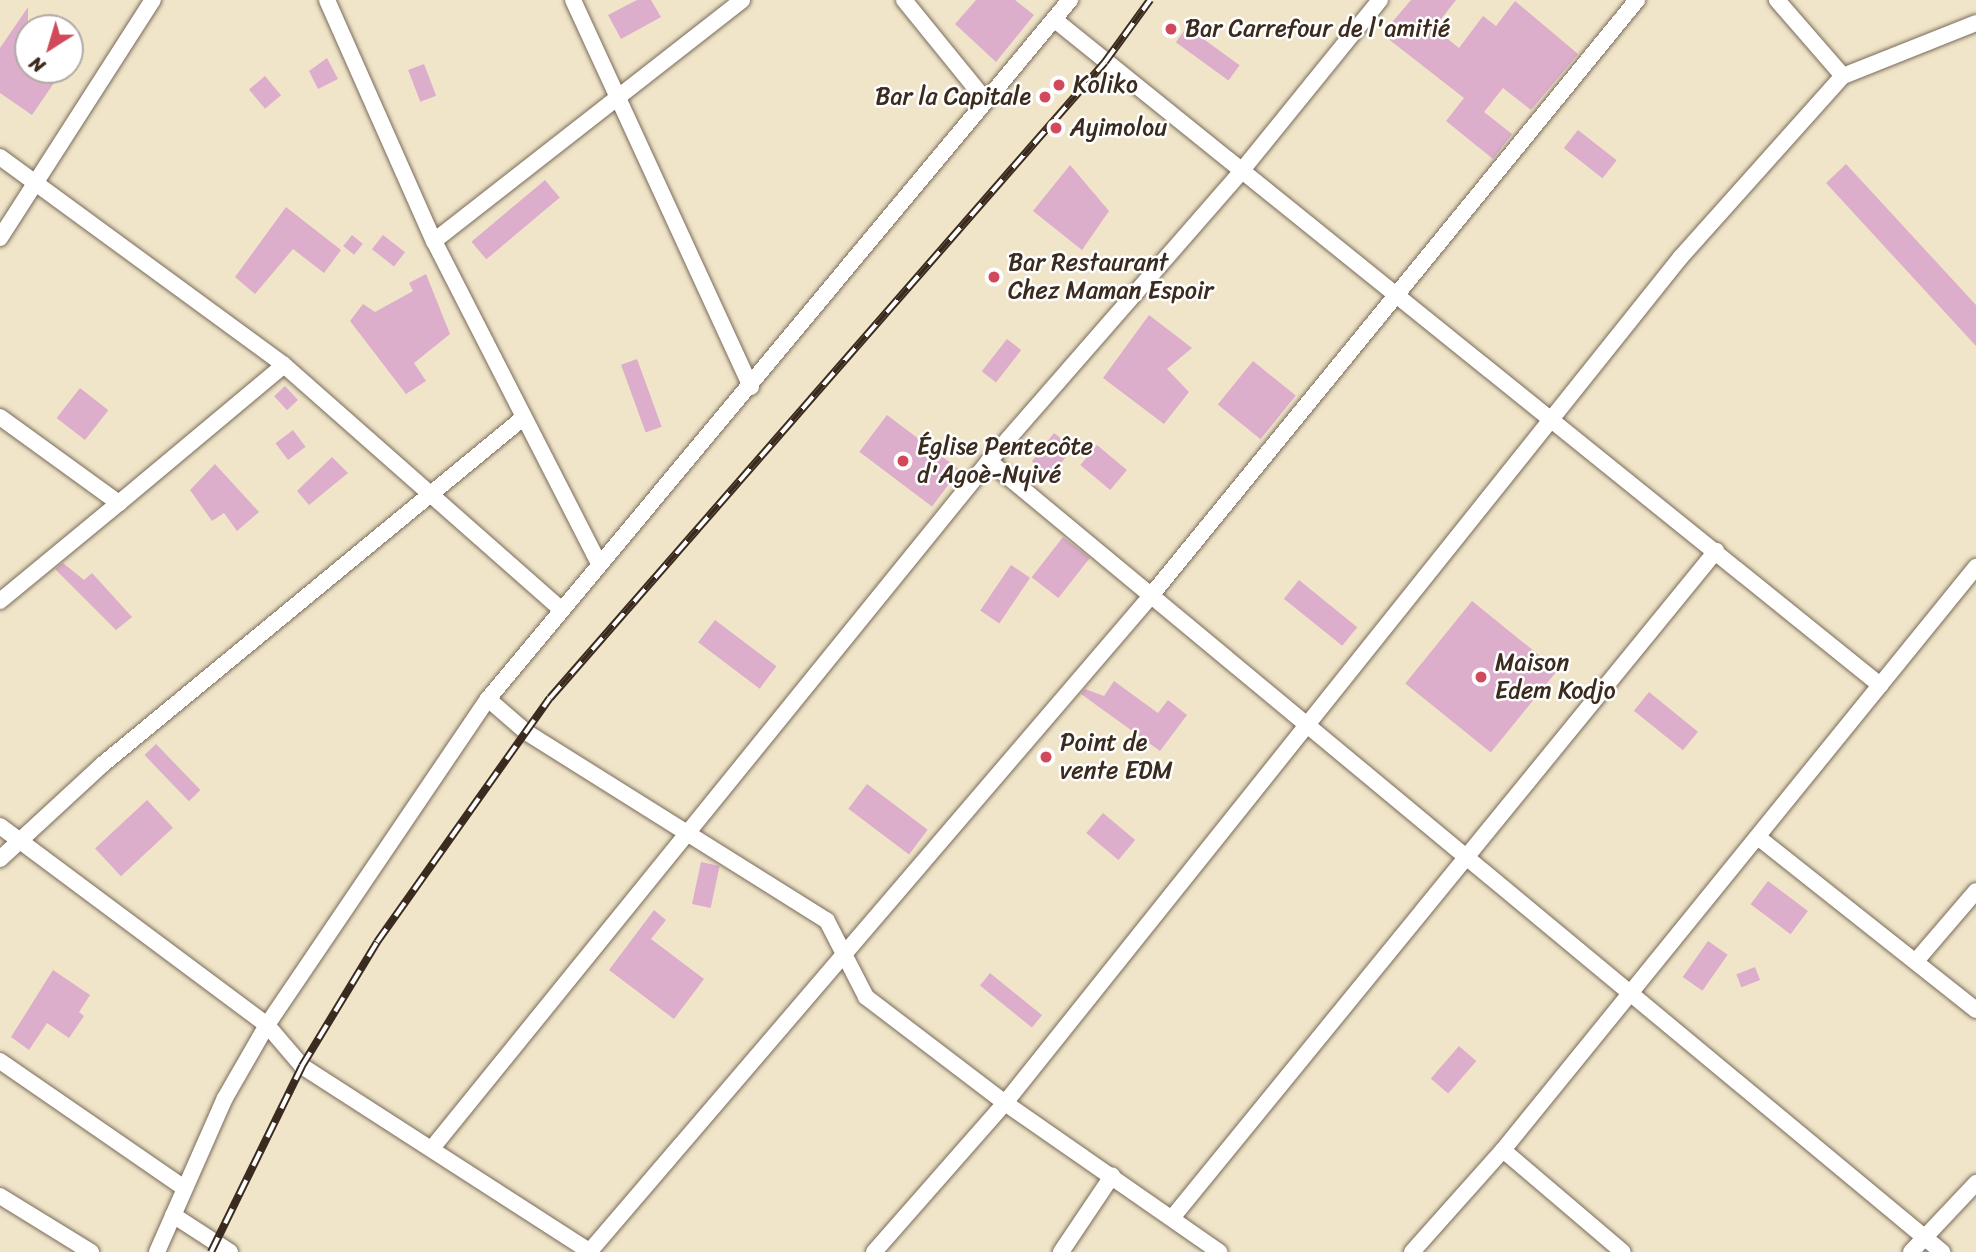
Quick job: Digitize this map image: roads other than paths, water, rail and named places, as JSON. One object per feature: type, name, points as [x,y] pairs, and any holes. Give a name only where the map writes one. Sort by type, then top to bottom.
[{"type":"street","points":[[0,238],[38,185],[153,0]]},
{"type":"street","points":[[327,0],[434,241],[598,561]]},
{"type":"street","points":[[573,0],[751,387]]},
{"type":"street","points":[[434,241],[618,102],[742,0]]},
{"type":"street","points":[[904,0],[986,101]]},
{"type":"street","points":[[157,1252],[184,1188],[267,1025],[488,699],[598,561],[751,387],[1070,0]]},
{"type":"street","points":[[433,1147],[690,835],[989,461],[1239,174],[1380,0]]},
{"type":"street","points":[[0,826],[267,1025],[302,1066],[433,1147],[591,1252],[688,1130],[845,960],[1149,598],[1393,292],[1637,0]]},
{"type":"street","points":[[1777,0],[1843,76]]},
{"type":"street","points":[[1055,20],[1239,174],[1393,292],[1548,421],[1716,551],[1880,685]]},
{"type":"street","points":[[874,1252],[1005,1103],[1305,724],[1680,258],[1843,76],[1976,23]]},
{"type":"street","points":[[0,157],[284,365],[433,492],[560,608]]},
{"type":"street","points":[[0,601],[284,365]]},
{"type":"street","points":[[0,417],[119,503]]},
{"type":"street","points":[[0,859],[103,764],[523,418]]},
{"type":"street","points":[[989,461],[1149,598],[1305,724],[1627,996],[1942,1252]]},
{"type":"street","points":[[1172,1218],[1462,855],[1716,551]]},
{"type":"street","points":[[1412,1252],[1503,1150],[1759,838],[1976,567]]},
{"type":"street","points":[[488,699],[526,732],[828,921],[845,960],[866,997],[1005,1103],[1219,1252]]},
{"type":"street","points":[[1759,838],[1976,1010]]},
{"type":"street","points":[[1916,961],[1976,891]]},
{"type":"street","points":[[0,1060],[184,1188]]},
{"type":"street","points":[[1503,1150],[1623,1252]]},
{"type":"street","points":[[1061,1252],[1112,1176]]},
{"type":"street","points":[[1911,1252],[1976,1183]]},
{"type":"street","points":[[0,1196],[91,1252]]},
{"type":"street","points":[[173,1215],[230,1252]]},
{"type":"railway","points":[[211,1252],[302,1066],[377,942],[550,698],[1105,62],[1150,0]]},
{"type":"place","name":"Bar Carrefour de l'amitié","points":[[1171,29]]},
{"type":"place","name":"Koliko","points":[[1059,85]]},
{"type":"place","name":"Bar la Capitale","points":[[1045,97]]},
{"type":"place","name":"Ayimolou","points":[[1056,128]]},
{"type":"place","name":"Bar Restaurant Chez Maman Espoir","points":[[994,277]]},
{"type":"place","name":"Église Pentecôte d'Agoè-Nyivé","points":[[903,461]]},
{"type":"place","name":"Maison Edem Kodjo","points":[[1481,677]]},
{"type":"place","name":"Point de vente EDM","points":[[1046,757]]}]
